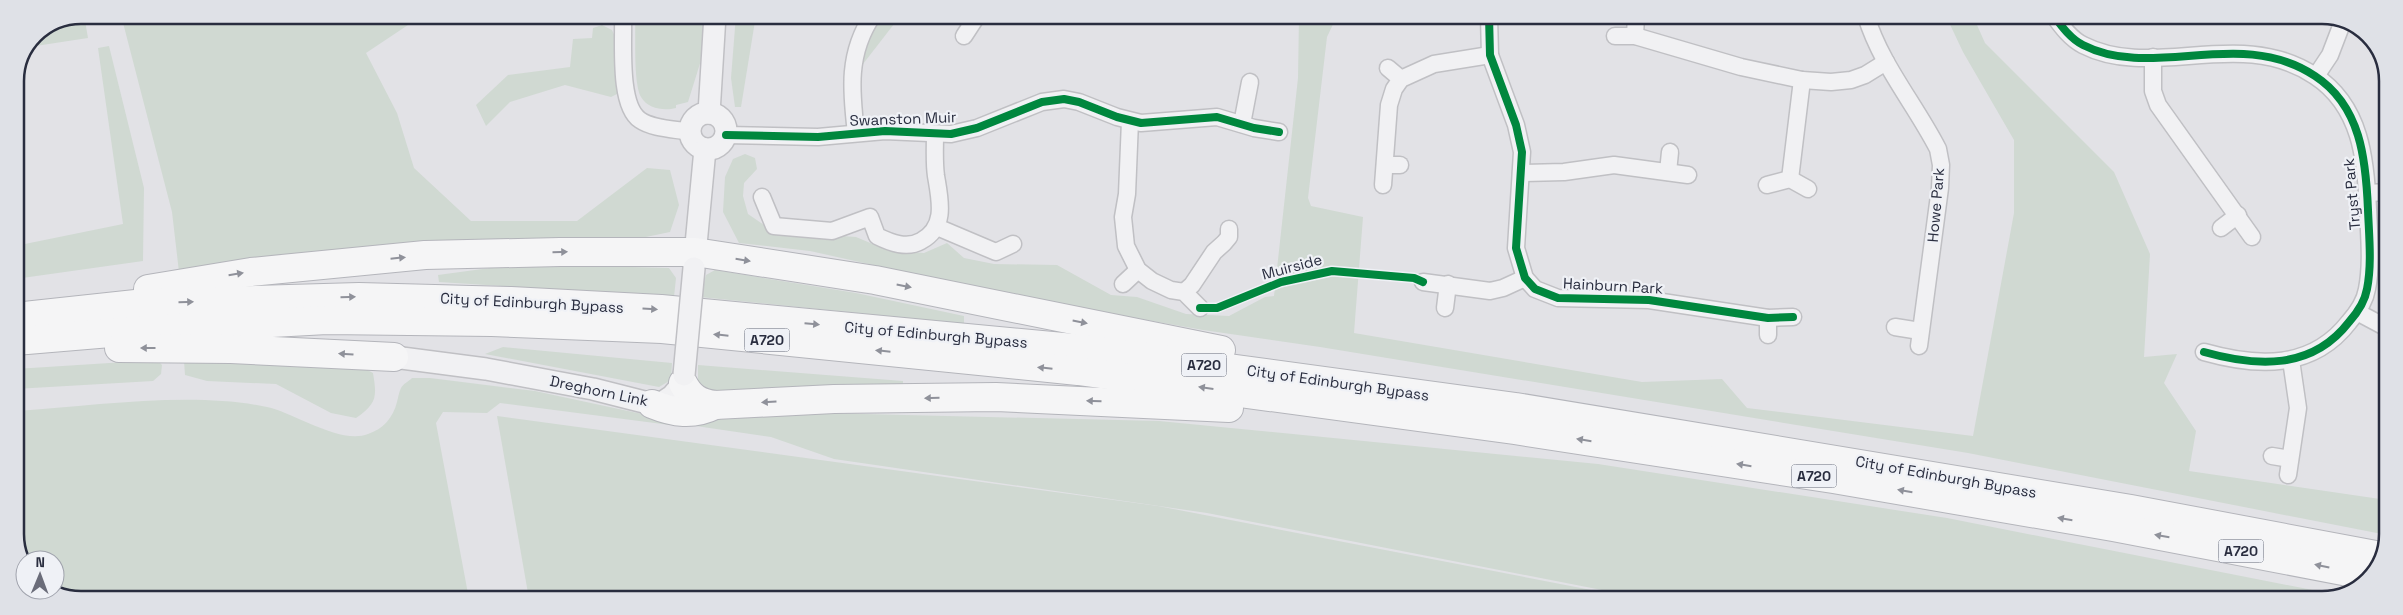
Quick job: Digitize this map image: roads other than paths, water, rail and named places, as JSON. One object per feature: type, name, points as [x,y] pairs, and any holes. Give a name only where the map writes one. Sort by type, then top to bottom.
[{"type":"highway","points":[[24,309],[251,272],[425,255],[560,252],[694,260],[875,280],[1515,418]]},
{"type":"highway","name":"City of Edinburgh Bypass","points":[[24,316],[145,303],[359,297],[511,300],[652,309],[1095,350],[1515,418],[2121,507],[2375,555]]},
{"type":"highway","name":"City of Edinburgh Bypass","points":[[24,340],[158,329],[327,320],[492,322],[662,329],[1515,418],[1872,486],[2113,527],[2362,575]]},
{"type":"highway","points":[[24,351],[192,348],[394,357]]},
{"type":"highway","points":[[684,379],[694,399],[705,404],[715,405],[834,399],[996,397],[1515,418]]},
{"type":"highway","points":[[652,404],[665,410],[687,413],[703,411],[715,405]]},
{"type":"street","points":[[623,24],[625,82],[630,111],[642,122],[690,132]]},
{"type":"street","points":[[709,113],[714,24]]},
{"type":"street","points":[[856,133],[851,90],[853,60],[860,39],[868,24]]},
{"type":"street","points":[[964,36],[969,24]]},
{"type":"street","points":[[1423,282],[1490,290],[1503,288],[1524,278],[1516,248],[1522,152],[1516,125],[1490,55],[1489,24]]},
{"type":"street","points":[[1635,36],[1636,24]]},
{"type":"street","name":"Howe Park","points":[[1868,24],[1872,36],[1886,62],[1938,149],[1941,165],[1940,188],[1920,338],[1895,327]]},
{"type":"street","name":"Tryst Park","points":[[2060,24],[2082,45],[2114,56],[2153,57],[2256,54],[2288,61],[2316,76],[2340,99],[2356,126],[2365,161],[2370,265],[2367,291],[2357,312],[2340,333],[2315,351],[2291,360],[2235,367],[2204,352]]},
{"type":"street","points":[[2316,76],[2330,55],[2341,27]]},
{"type":"street","points":[[1615,36],[1635,36],[1741,67],[1802,80],[1831,82],[1851,80],[1865,75],[1886,62]]},
{"type":"street","points":[[1383,185],[1392,165],[1389,105],[1394,89],[1401,79],[1434,64],[1490,55]]},
{"type":"street","points":[[2153,57],[2153,92],[2158,105],[2252,237]]},
{"type":"street","points":[[1388,68],[1401,79]]},
{"type":"street","points":[[1790,179],[1802,80]]},
{"type":"street","points":[[1242,124],[1250,82]]},
{"type":"street","name":"Swanston Muir","points":[[726,135],[818,137],[903,131],[951,134],[977,128],[1042,102],[1064,99],[1093,106],[1130,121],[1141,123],[1217,117],[1279,132]]},
{"type":"street","points":[[709,113],[720,118],[724,123],[726,135],[720,144],[710,149],[705,149],[694,143],[690,132],[690,126],[698,116],[709,113]]},
{"type":"street","points":[[1130,121],[1124,231],[1126,246],[1138,270],[1152,281],[1171,290],[1184,292],[1200,308]]},
{"type":"street","name":"Swanston Muir","points":[[935,134],[936,176],[941,199],[937,226]]},
{"type":"street","points":[[684,379],[705,149]]},
{"type":"street","points":[[1668,172],[1670,152]]},
{"type":"street","points":[[1522,173],[1564,172],[1614,165],[1688,175]]},
{"type":"street","points":[[1767,184],[1790,179],[1808,189]]},
{"type":"street","name":"Tryst Park","points":[[2367,193],[2379,192]]},
{"type":"street","points":[[762,197],[774,226],[832,231],[870,217],[877,236],[889,242],[906,245],[922,240],[937,226],[996,252],[1013,244]]},
{"type":"street","points":[[2221,228],[2238,216]]},
{"type":"street","points":[[1184,292],[1192,285],[1214,252],[1224,244],[1229,237],[1229,229]]},
{"type":"street","points":[[1123,284],[1138,270]]},
{"type":"street","name":"Hainburn Park","points":[[1524,278],[1536,289],[1558,298],[1649,300],[1768,318],[1793,317]]},
{"type":"street","points":[[1445,308],[1448,284]]},
{"type":"street","points":[[2357,312],[2379,324]]},
{"type":"street","points":[[1768,318],[1768,335]]},
{"type":"street","name":"Dreghorn Link","points":[[394,357],[486,369],[593,389],[652,404],[663,402],[672,396],[684,379]]},
{"type":"street","points":[[2272,456],[2289,467],[2298,408],[2291,360]]}]
